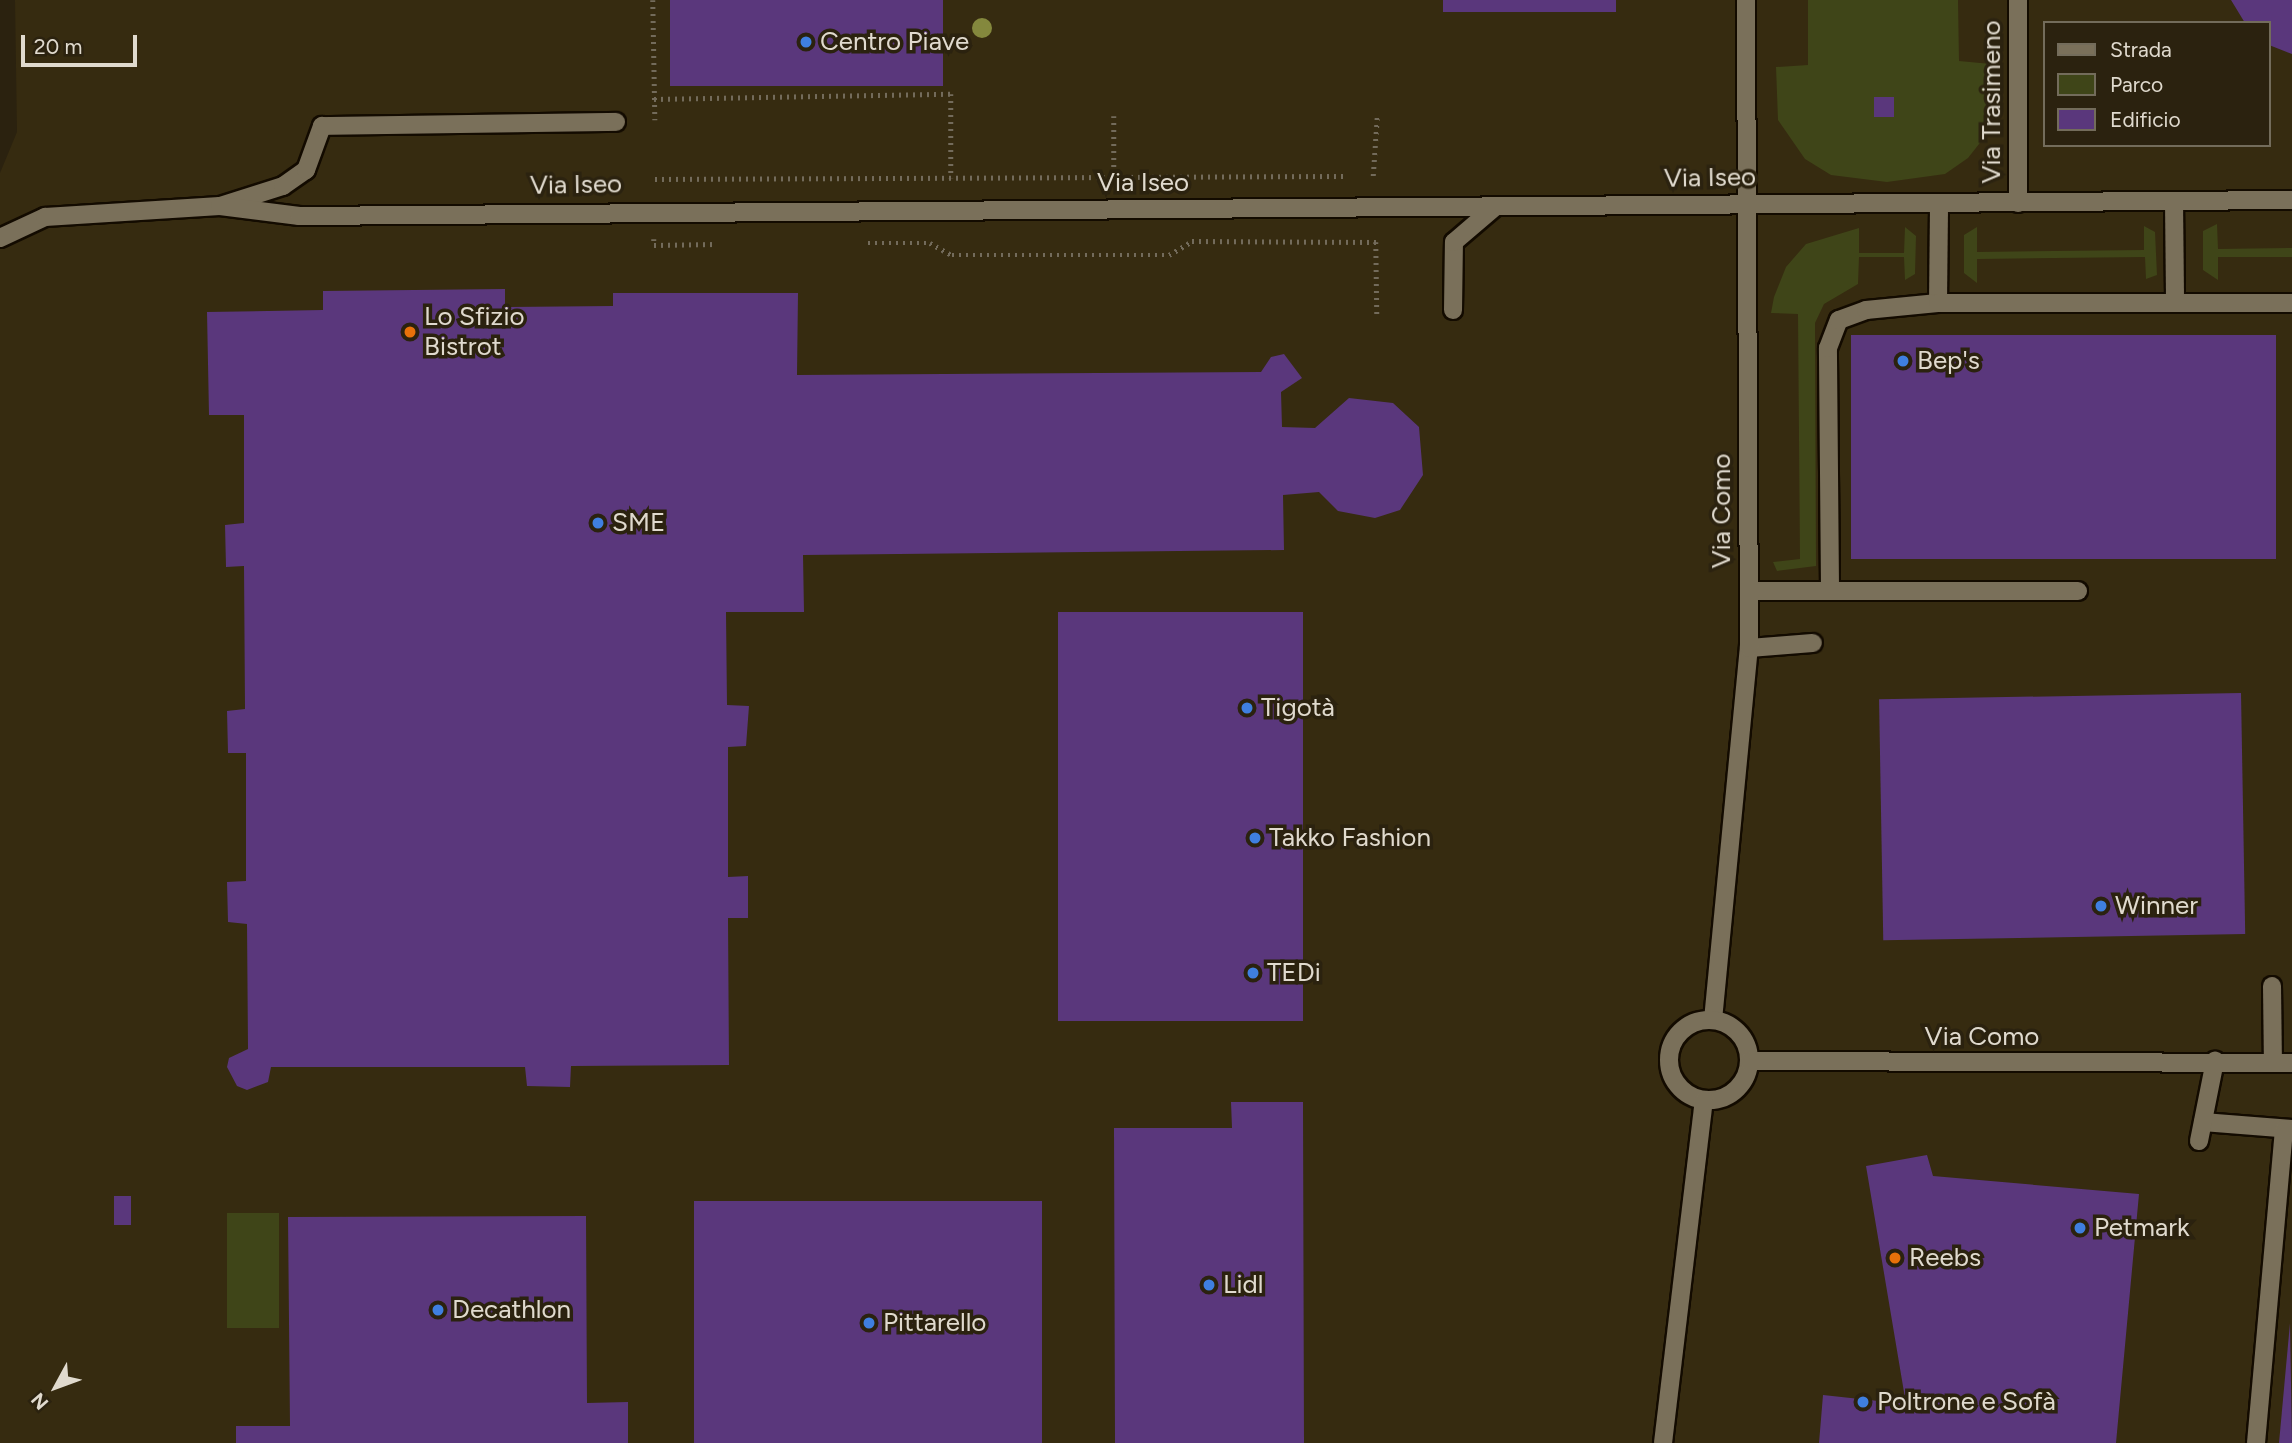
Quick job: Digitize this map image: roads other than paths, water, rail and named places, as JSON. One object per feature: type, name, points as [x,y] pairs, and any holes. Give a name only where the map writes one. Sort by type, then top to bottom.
[{"type":"street","name":"Via Como","points":[[1713,1020],[1749,648],[1746,0]]},
{"type":"street","name":"Via Trasimeno","points":[[2018,0],[2018,203]]},
{"type":"street","points":[[220,206],[283,186],[306,170],[322,126],[616,121]]},
{"type":"street","name":"Via Iseo","points":[[0,238],[46,218],[220,206],[299,216],[655,210],[1495,207],[2292,200]]},
{"type":"street","points":[[2174,201],[2175,300]]},
{"type":"street","points":[[1938,303],[1939,202]]},
{"type":"street","points":[[1453,310],[1454,242],[1495,207]]},
{"type":"street","points":[[1830,587],[1830,333],[1839,320],[1866,310],[1938,303],[2175,300],[2292,303]]},
{"type":"street","points":[[1749,591],[1830,587],[2078,591]]},
{"type":"street","points":[[1749,648],[1812,643]]},
{"type":"street","points":[[2272,986],[2273,1063]]},
{"type":"street","points":[[1713,1020],[1742,1038],[1749,1061],[1734,1092],[1704,1100],[1676,1084],[1669,1057],[1681,1031],[1713,1020]]},
{"type":"street","name":"Via Como","points":[[1749,1061],[2292,1063]]},
{"type":"street","points":[[2199,1141],[2216,1061]]},
{"type":"street","points":[[1663,1443],[1704,1100]]},
{"type":"street","points":[[2203,1122],[2288,1129],[2286,1219],[2256,1443]]},
{"type":"place","name":"Centro Piave","points":[[806,42]]},
{"type":"place","name":"Lo Sfizio Bistrot","points":[[410,332]]},
{"type":"place","name":"Bep's","points":[[1903,361]]},
{"type":"place","name":"SME","points":[[598,523]]},
{"type":"place","name":"Tigotà","points":[[1247,708]]},
{"type":"place","name":"Takko Fashion","points":[[1255,838]]},
{"type":"place","name":"Winner","points":[[2101,906]]},
{"type":"place","name":"TEDi","points":[[1253,973]]},
{"type":"place","name":"Petmark","points":[[2080,1228]]},
{"type":"place","name":"Reebs","points":[[1895,1258]]},
{"type":"place","name":"Lidl","points":[[1209,1285]]},
{"type":"place","name":"Decathlon","points":[[438,1310]]},
{"type":"place","name":"Pittarello","points":[[869,1323]]},
{"type":"place","name":"Poltrone e Sofà","points":[[1863,1402]]}]
